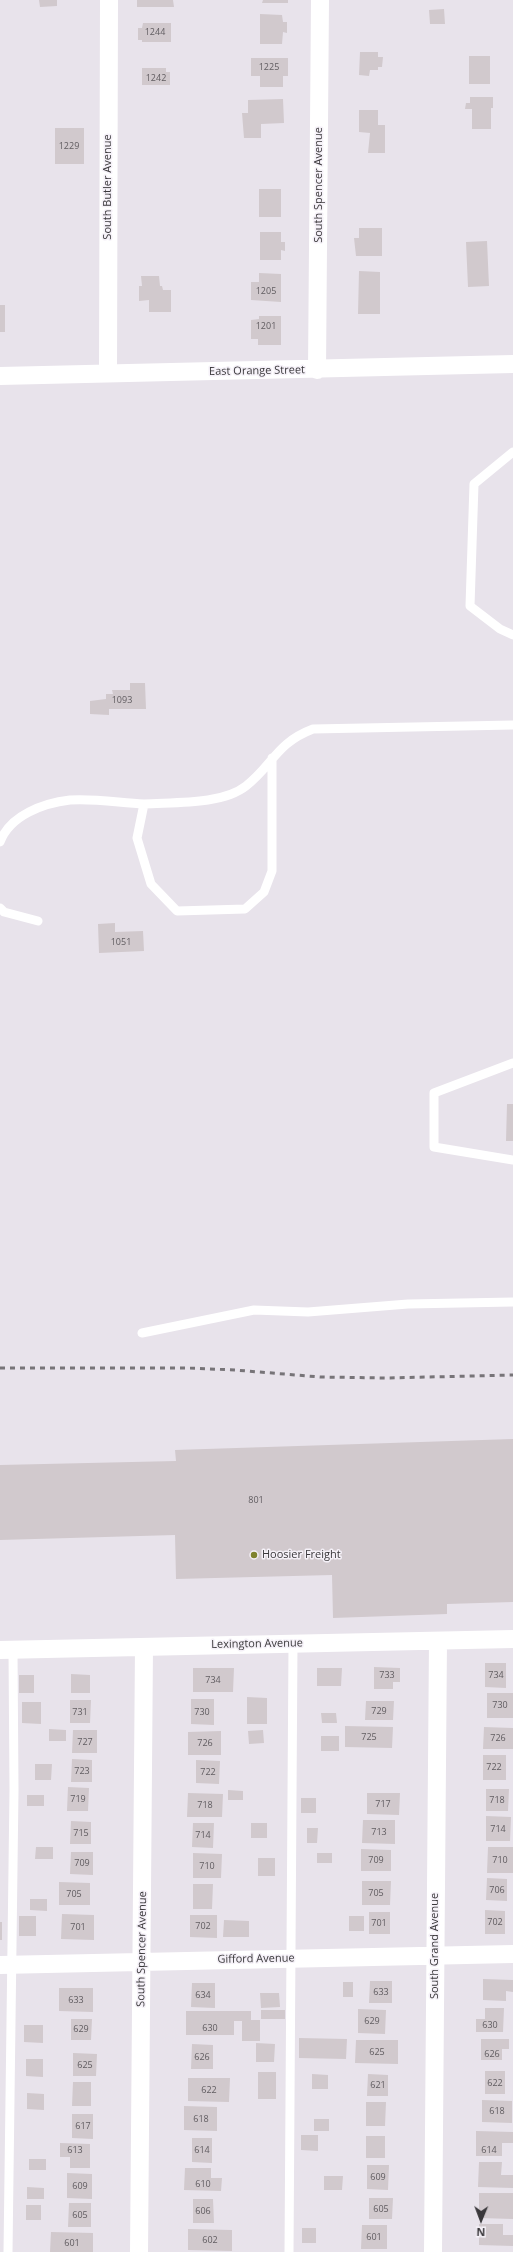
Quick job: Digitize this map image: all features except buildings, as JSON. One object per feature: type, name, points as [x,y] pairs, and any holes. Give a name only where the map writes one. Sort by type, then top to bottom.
[{"type":"street","name":"South Butler Avenue","points":[[108,373],[109,0]]},
{"type":"street","name":"South Spencer Avenue","points":[[317,370],[320,0]]},
{"type":"street","name":"East Orange Street","points":[[0,376],[317,370],[513,364]]},
{"type":"street","name":"Lexington Avenue","points":[[6,1650],[513,1639]]},
{"type":"street","name":"South Grand Avenue","points":[[433,2252],[438,1640]]},
{"type":"street","name":"South Spencer Avenue","points":[[140,2252],[144,1647]]},
{"type":"street","name":"Gifford Avenue","points":[[5,1965],[513,1954]]},
{"type":"lane","points":[[513,452],[474,484],[470,606],[500,629],[513,635]]},
{"type":"lane","points":[[0,842],[20,817],[39,808],[71,800],[144,804],[216,799],[231,796],[246,787],[272,758],[296,735],[313,729],[513,725]]},
{"type":"lane","points":[[144,804],[137,838],[151,884],[177,911],[245,909],[264,892],[272,871],[272,758]]},
{"type":"lane","points":[[0,908],[4,912],[38,921]]},
{"type":"lane","points":[[513,1062],[434,1093],[434,1147],[513,1160]]},
{"type":"lane","points":[[142,1333],[254,1310],[308,1312],[408,1304],[513,1302]]},
{"type":"lane","points":[[289,2252],[293,1644]]},
{"type":"lane","points":[[6,1650],[14,1790],[5,1965],[8,2252]]},
{"type":"railway","points":[[0,1368],[187,1368],[235,1370],[320,1377],[387,1378],[513,1375]]},
{"type":"place","name":"Hoosier Freight","points":[[254,1555]]}]
